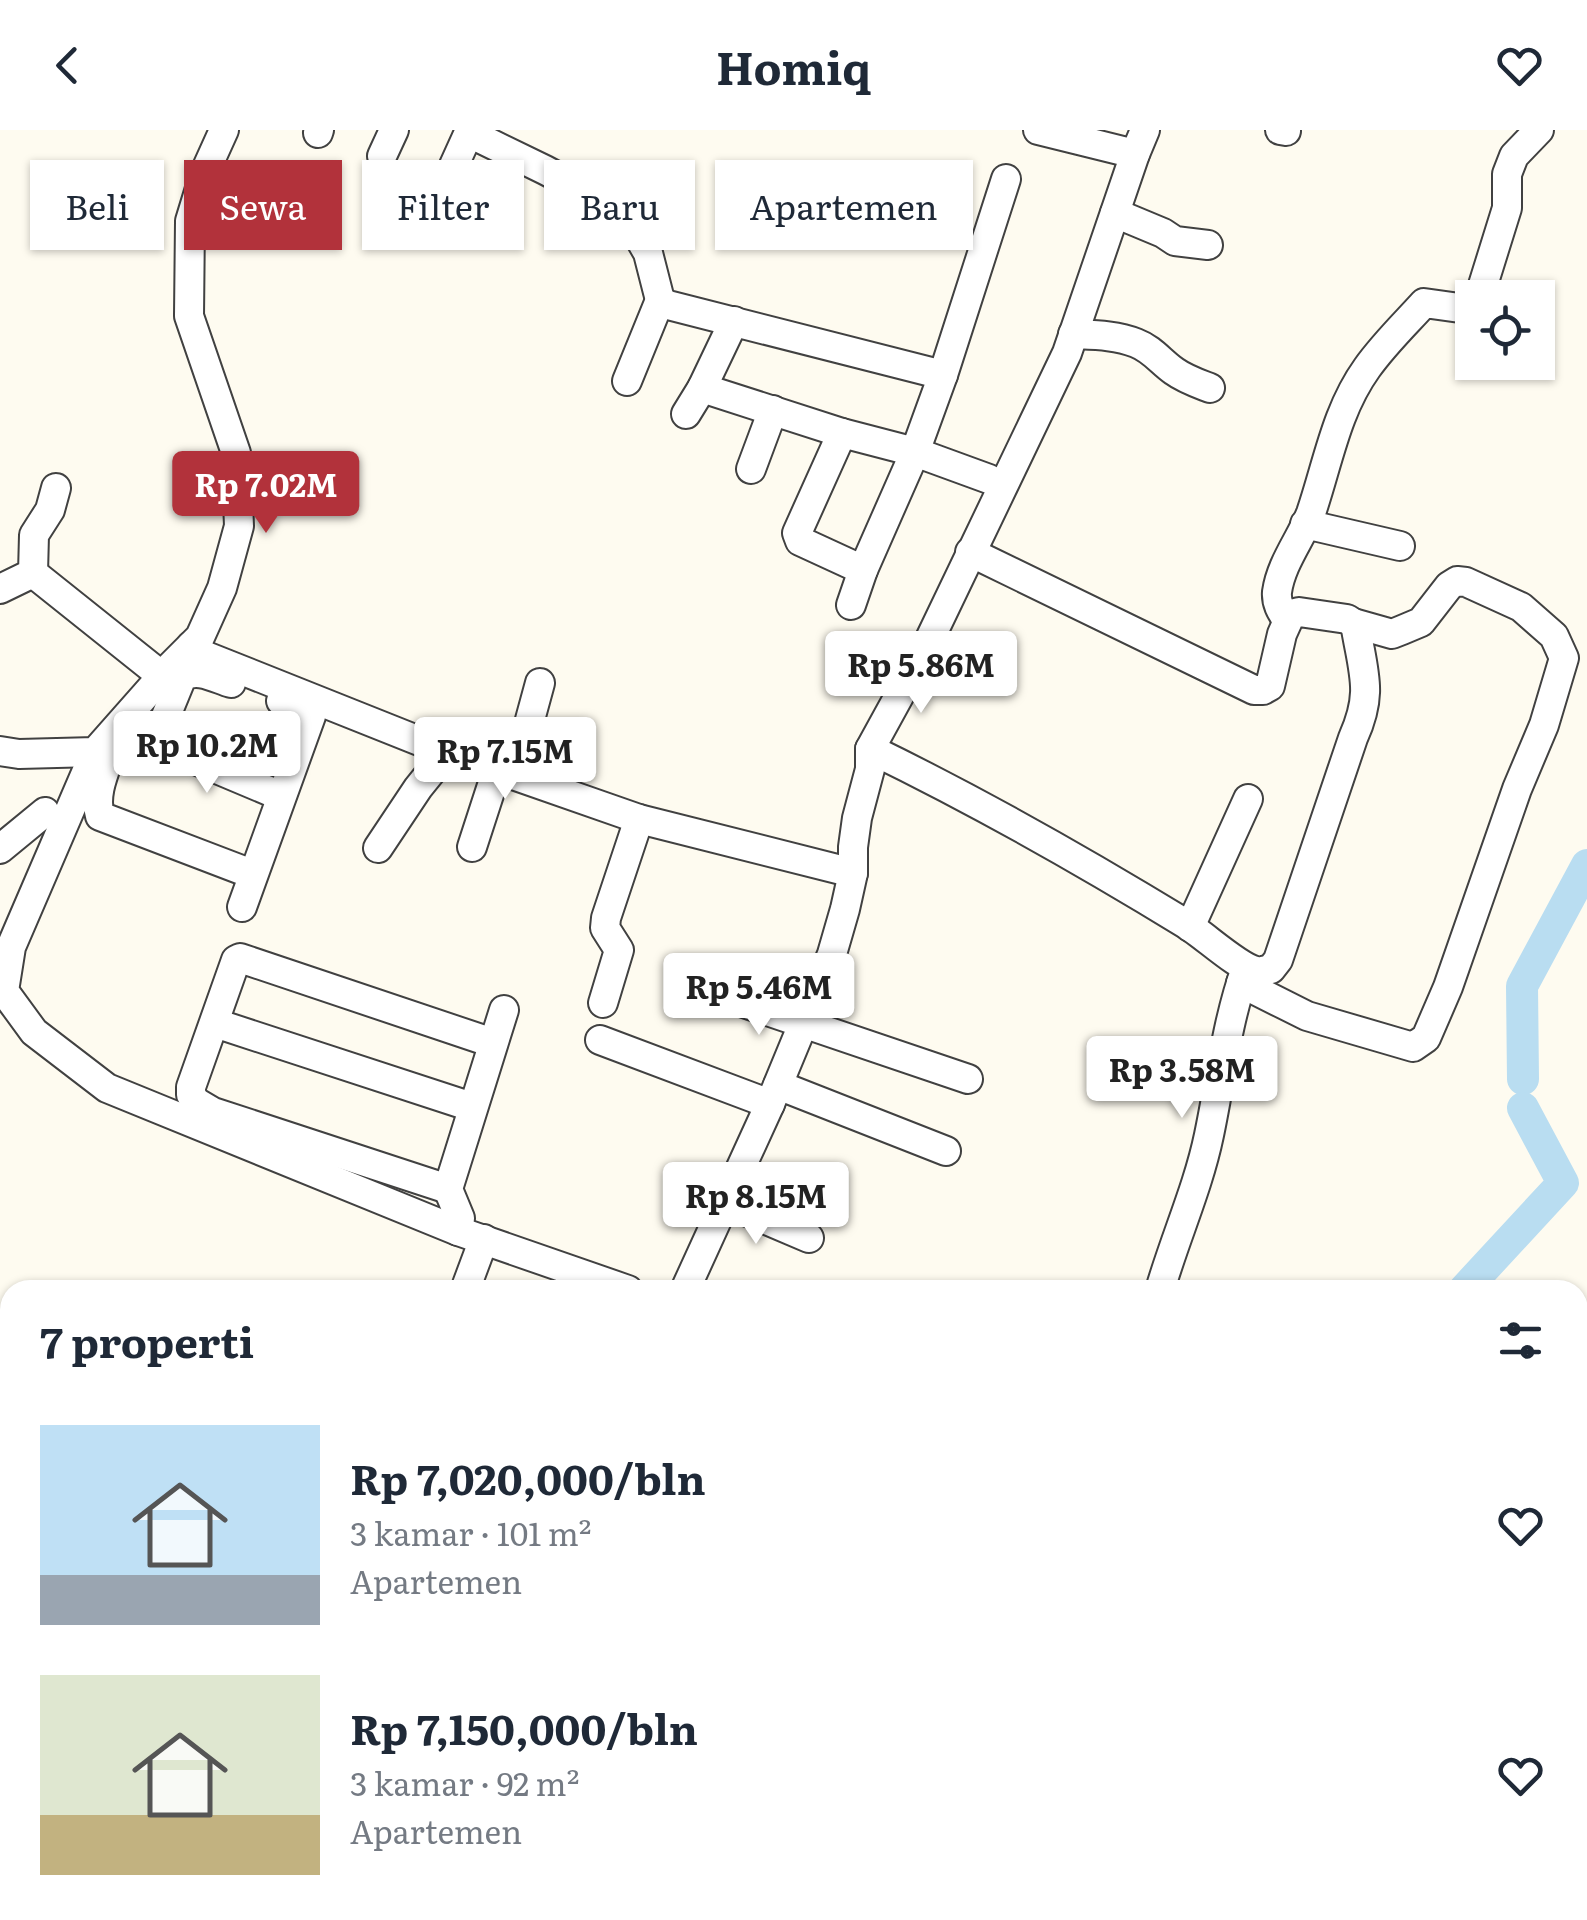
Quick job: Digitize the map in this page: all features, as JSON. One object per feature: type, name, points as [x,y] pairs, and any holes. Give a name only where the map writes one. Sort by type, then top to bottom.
[{"type":"street","points":[[224,130],[205,172],[190,221],[188,316],[236,453],[239,526],[222,588],[200,637],[95,752],[11,947],[2,994],[34,1032],[107,1088],[471,1235],[599,1280]]},
{"type":"street","points":[[689,1280],[774,1095],[832,954],[853,873],[852,848],[870,769],[870,749],[927,645],[1070,344],[1140,142],[1038,130]]},
{"type":"street","points":[[1485,280],[1508,208],[1507,174],[1514,156],[1539,130]]},
{"type":"street","points":[[457,160],[470,132],[596,197],[636,234],[648,253],[660,300],[627,381]]},
{"type":"street","points":[[851,604],[944,375],[1006,179]]},
{"type":"street","points":[[1115,213],[1175,241],[1208,245]]},
{"type":"street","points":[[660,300],[944,375]]},
{"type":"street","points":[[1287,620],[1276,593],[1309,517],[1336,425],[1366,369],[1424,304],[1455,308]]},
{"type":"street","points":[[686,414],[734,321]]},
{"type":"street","points":[[916,628],[1044,362],[1070,344],[1105,336],[1136,343],[1188,380],[1210,388]]},
{"type":"street","points":[[702,388],[914,452],[989,479]]},
{"type":"street","points":[[751,469],[773,410]]},
{"type":"street","points":[[842,433],[796,533],[800,541],[862,570]]},
{"type":"street","points":[[33,572],[34,534],[50,510],[56,488]]},
{"type":"street","points":[[1304,524],[1400,546]]},
{"type":"street","points":[[870,749],[972,799],[1190,927],[1244,975],[1308,1016],[1413,1047],[1426,1038],[1544,725],[1564,658],[1554,636],[1521,607],[1457,581],[1421,622],[1392,634],[1347,619],[1292,614],[1287,620],[1270,686],[1254,690],[970,552]]},
{"type":"street","points":[[33,572],[180,663],[310,714],[242,907]]},
{"type":"street","points":[[0,588],[33,572]]},
{"type":"street","points":[[1244,975],[1271,969],[1278,960],[1365,708],[1367,692],[1353,622]]},
{"type":"street","points":[[180,663],[206,656],[447,752],[640,818],[853,873]]},
{"type":"street","points":[[155,743],[182,677],[180,663]]},
{"type":"street","points":[[472,847],[540,682]]},
{"type":"street","points":[[252,874],[100,816],[98,794],[113,747],[130,736],[138,736],[282,796]]},
{"type":"street","points":[[0,751],[95,752]]},
{"type":"street","points":[[378,848],[447,752]]},
{"type":"street","points":[[1190,927],[1248,798]]},
{"type":"street","points":[[0,849],[45,812]]},
{"type":"street","points":[[603,1004],[618,950],[608,936],[606,918],[640,818]]},
{"type":"street","points":[[448,1188],[213,1112],[196,1102],[191,1087],[236,960],[244,958],[493,1043]]},
{"type":"street","points":[[1163,1280],[1209,1134],[1224,1046],[1244,975]]},
{"type":"street","points":[[732,999],[968,1079]]},
{"type":"street","points":[[466,1280],[471,1235],[448,1188],[504,1010]]},
{"type":"street","points":[[215,1022],[472,1107]]},
{"type":"street","points":[[600,1040],[946,1151]]},
{"type":"street","points":[[724,1202],[809,1238]]},
{"type":"waterway","points":[[1523,1079],[1522,986],[1587,865]]},
{"type":"waterway","points":[[1473,1280],[1563,1183],[1523,1108]]}]
